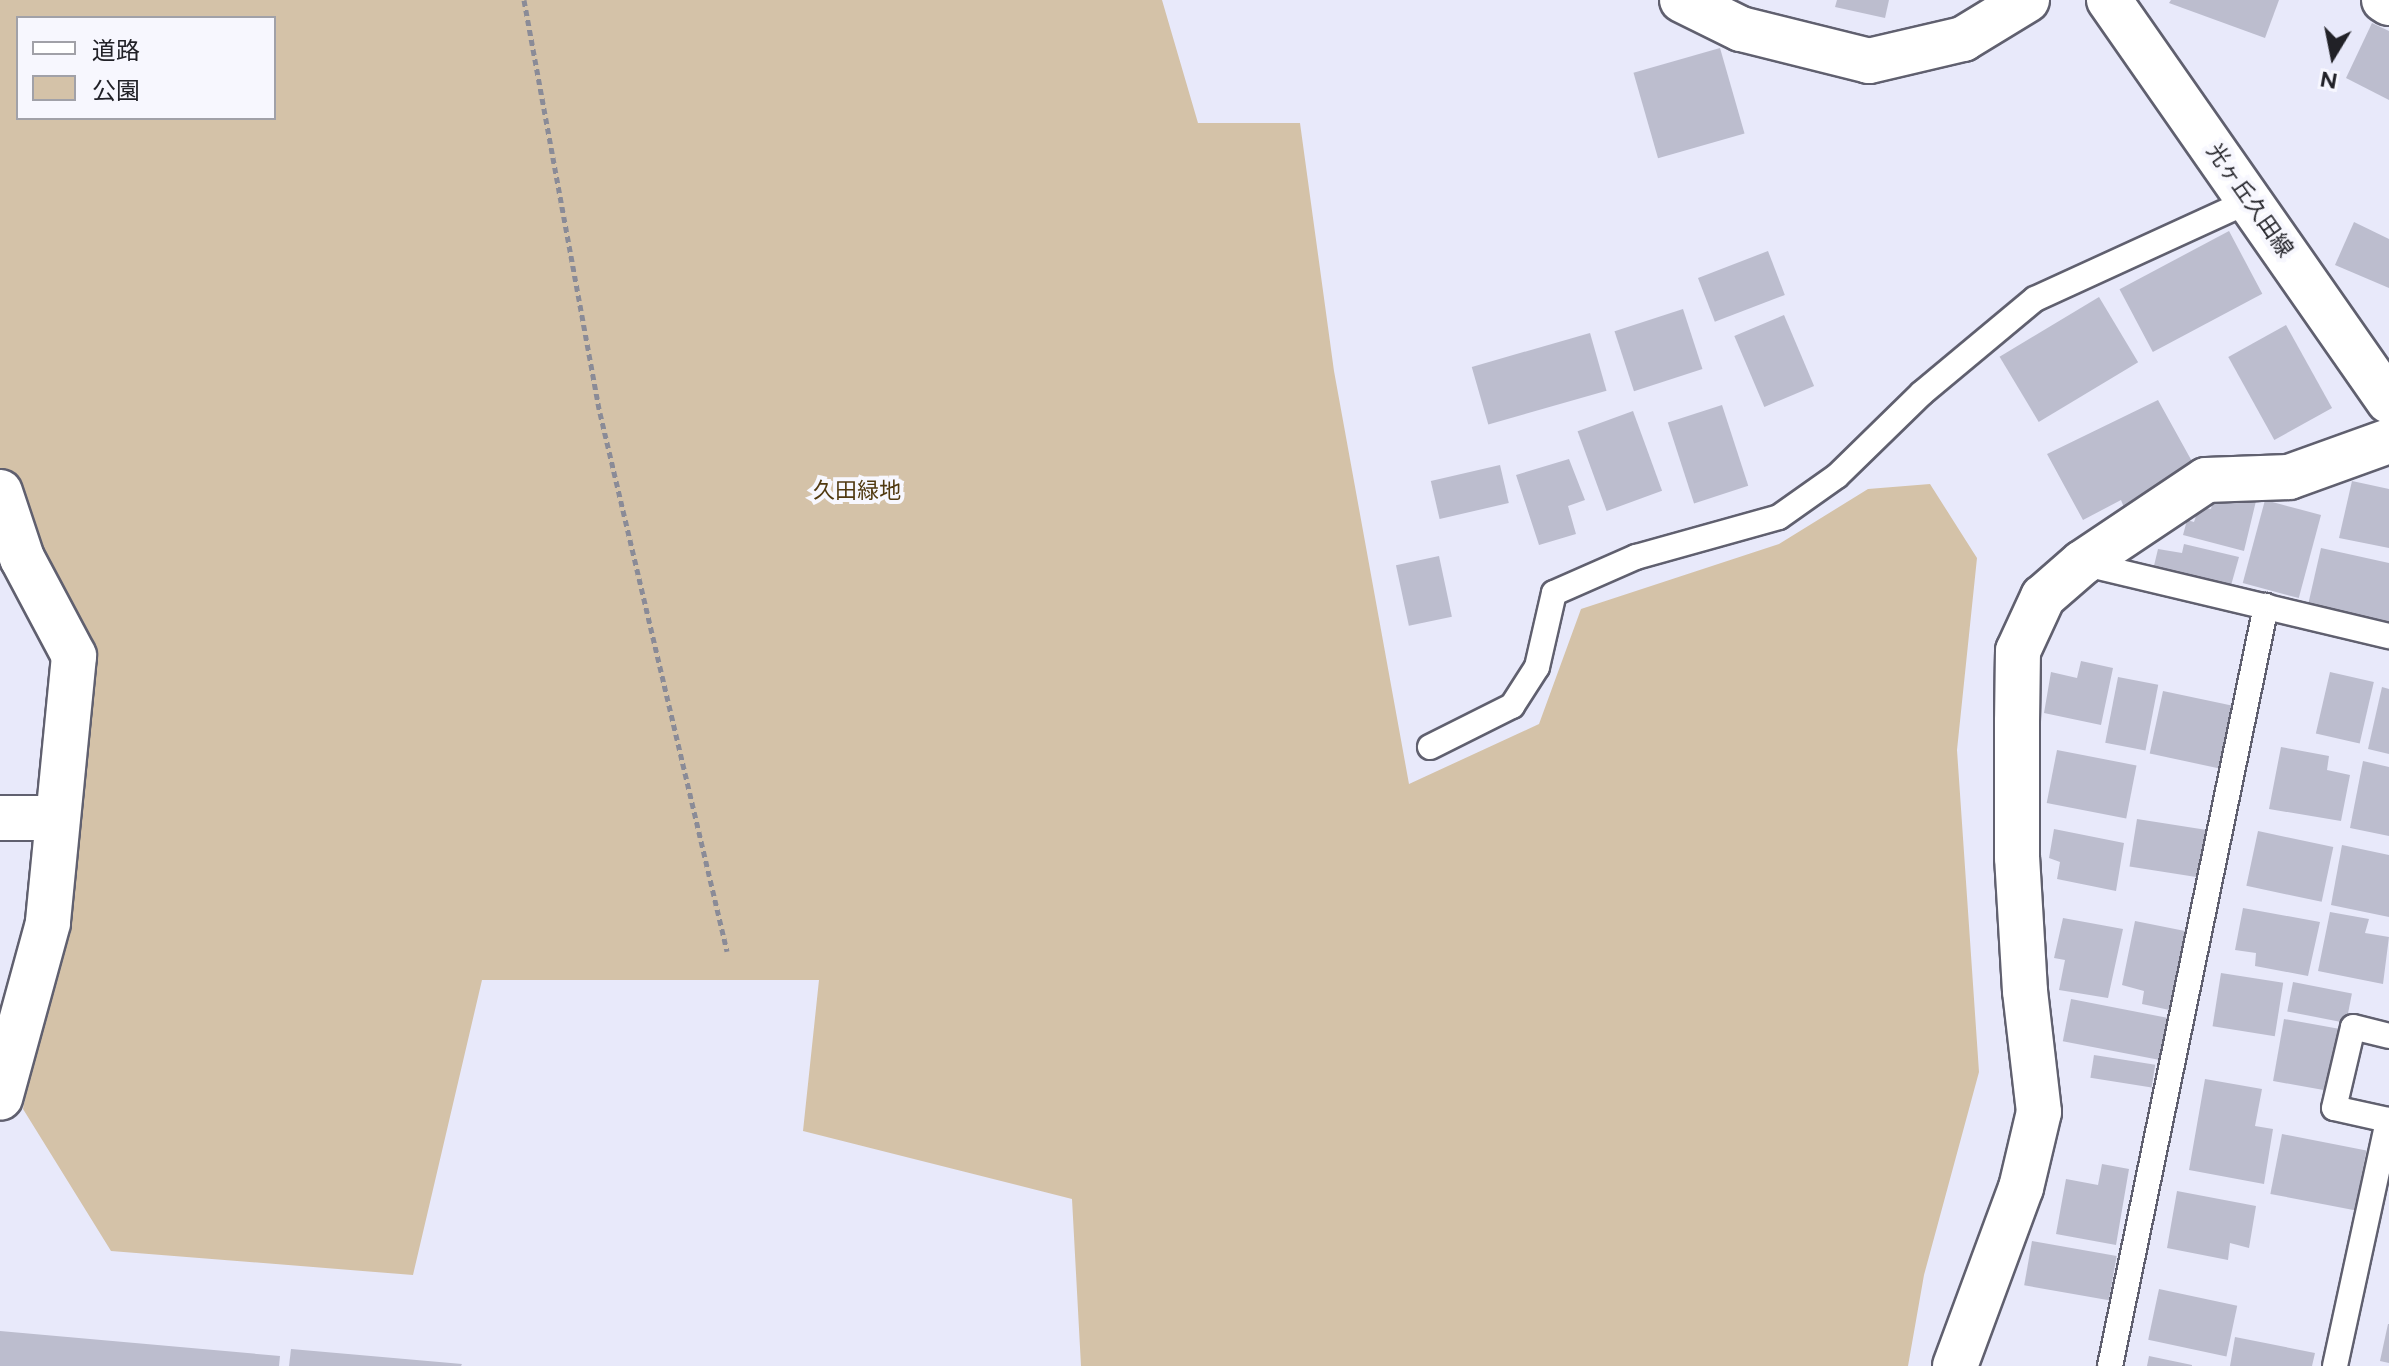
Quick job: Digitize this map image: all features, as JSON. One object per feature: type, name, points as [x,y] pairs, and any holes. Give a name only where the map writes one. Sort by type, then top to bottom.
[{"type":"street","points":[[1682,0],[1741,29],[1869,61],[1963,39],[2027,0]]},
{"type":"street","name":"光ヶ丘久田線","points":[[2109,0],[2389,401]]},
{"type":"street","points":[[1955,1366],[2021,1188],[2039,1112],[2025,991],[2017,858],[2018,651],[2043,597],[2082,563],[2206,480],[2289,477],[2389,441]]},
{"type":"street","points":[[0,492],[11,558],[74,656],[48,923],[3,1080]]},
{"type":"street","points":[[0,818],[56,818]]},
{"type":"lane","points":[[1430,747],[1512,706],[1537,667],[1554,593],[1636,557],[1779,517],[1837,476],[1922,393],[2035,299],[2251,200]]},
{"type":"lane","points":[[2082,563],[2389,636]]},
{"type":"lane","points":[[2110,1366],[2266,606]]},
{"type":"lane","points":[[2335,1366],[2388,1121],[2334,1108],[2353,1027],[2389,1036]]},
{"type":"path","points":[[524,0],[600,413],[727,951]]},
{"type":"green space","name":"久田緑地","points":[[0,0],[1162,0],[1198,123],[1300,123],[1334,371],[1409,784],[1539,724],[1581,609],[1779,544],[1868,489],[1930,484],[1977,558],[1957,750],[1979,1072],[1924,1275],[1908,1366],[1081,1366],[1072,1199],[803,1131],[819,980],[482,980],[413,1275],[111,1251],[23,1109],[66,874],[62,702],[0,492]]},
{"type":"building","points":[[1837,0],[1889,0],[1885,18],[1835,7]]},
{"type":"building","points":[[2171,0],[2279,0],[2265,38],[2169,3]]},
{"type":"building","points":[[2372,23],[2389,31],[2389,100],[2346,78]]},
{"type":"building","points":[[1720,48],[1745,134],[1658,158],[1633,73]]},
{"type":"building","points":[[2354,222],[2389,239],[2389,288],[2335,265]]},
{"type":"building","points":[[2229,231],[2262,294],[2153,352],[2120,289]]},
{"type":"building","points":[[1768,251],[1785,295],[1715,322],[1698,278]]},
{"type":"building","points":[[2099,297],[2138,362],[2039,422],[2000,357]]},
{"type":"building","points":[[1683,309],[1702,369],[1634,391],[1615,331]]},
{"type":"building","points":[[1784,315],[1814,386],[1764,407],[1734,336]]},
{"type":"building","points":[[2286,325],[2332,408],[2274,440],[2228,357]]},
{"type":"building","points":[[1590,333],[1607,391],[1488,425],[1472,367]]},
{"type":"building","points":[[2158,400],[2194,465],[2161,481],[2165,490],[2125,510],[2121,500],[2083,520],[2047,454]]},
{"type":"building","points":[[1722,405],[1748,486],[1694,503],[1668,423]]},
{"type":"building","points":[[1633,411],[1662,491],[1607,511],[1578,431]]},
{"type":"building","points":[[1569,459],[1585,500],[1568,506],[1576,534],[1539,545],[1516,475]]},
{"type":"building","points":[[1500,465],[1509,503],[1440,519],[1431,481]]},
{"type":"building","points":[[2352,481],[2389,489],[2389,548],[2339,538]]},
{"type":"building","points":[[2215,491],[2256,501],[2244,551],[2183,535],[2187,520],[2194,522],[2199,507],[2211,509]]},
{"type":"building","points":[[2265,500],[2321,515],[2299,598],[2243,583]]},
{"type":"building","points":[[2184,544],[2239,557],[2230,589],[2153,570],[2158,549],[2182,553]]},
{"type":"building","points":[[2321,548],[2389,563],[2389,623],[2308,605]]},
{"type":"building","points":[[1439,556],[1452,617],[1409,626],[1396,565]]},
{"type":"building","points":[[2081,661],[2113,668],[2101,725],[2044,713],[2051,672],[2077,678]]},
{"type":"building","points":[[2330,672],[2374,682],[2360,744],[2316,733]]},
{"type":"building","points":[[2118,677],[2158,685],[2145,751],[2105,743]]},
{"type":"building","points":[[2382,687],[2389,689],[2389,754],[2368,749]]},
{"type":"building","points":[[2163,691],[2236,707],[2223,769],[2150,754]]},
{"type":"building","points":[[2281,747],[2329,756],[2327,770],[2350,775],[2341,821],[2269,809]]},
{"type":"building","points":[[2057,750],[2137,765],[2126,818],[2047,803]]},
{"type":"building","points":[[2363,761],[2389,767],[2389,836],[2350,828]]},
{"type":"building","points":[[2137,819],[2210,831],[2203,878],[2129,866]]},
{"type":"building","points":[[2054,829],[2124,843],[2116,891],[2057,879],[2060,862],[2049,858]]},
{"type":"building","points":[[2258,831],[2333,847],[2322,902],[2246,886]]},
{"type":"building","points":[[2342,845],[2389,855],[2389,917],[2331,905]]},
{"type":"building","points":[[2243,908],[2320,922],[2308,976],[2255,966],[2256,953],[2235,950]]},
{"type":"building","points":[[2330,912],[2369,919],[2365,933],[2389,937],[2383,984],[2318,971]]},
{"type":"building","points":[[2063,918],[2123,929],[2108,998],[2059,990],[2065,960],[2054,958]]},
{"type":"building","points":[[2135,921],[2190,932],[2174,1011],[2142,1004],[2144,991],[2122,985]]},
{"type":"building","points":[[2221,973],[2283,983],[2275,1036],[2213,1026]]},
{"type":"building","points":[[2293,982],[2352,993],[2346,1023],[2287,1011]]},
{"type":"building","points":[[2071,999],[2168,1018],[2160,1060],[2063,1041]]},
{"type":"building","points":[[2284,1019],[2340,1029],[2329,1091],[2273,1081]]},
{"type":"building","points":[[2094,1055],[2155,1065],[2152,1087],[2090,1078]]},
{"type":"building","points":[[2205,1079],[2262,1089],[2255,1126],[2273,1129],[2264,1184],[2189,1170]]},
{"type":"building","points":[[2282,1134],[2366,1150],[2355,1210],[2270,1194]]},
{"type":"building","points":[[2102,1164],[2129,1169],[2116,1245],[2056,1234],[2066,1179],[2098,1185]]},
{"type":"building","points":[[2177,1191],[2256,1206],[2249,1248],[2230,1243],[2228,1260],[2167,1248]]},
{"type":"building","points":[[2032,1241],[2117,1256],[2109,1300],[2024,1285]]},
{"type":"building","points":[[2159,1289],[2237,1306],[2226,1356],[2148,1340]]},
{"type":"building","points":[[2389,1324],[2389,1363],[2380,1361]]},
{"type":"building","points":[[0,1331],[280,1356],[279,1366],[0,1366]]},
{"type":"building","points":[[2235,1337],[2315,1353],[2312,1366],[2230,1366]]},
{"type":"building","points":[[291,1349],[462,1364],[289,1366]]},
{"type":"building","points":[[2149,1356],[2192,1365],[2192,1366],[2147,1366]]}]
